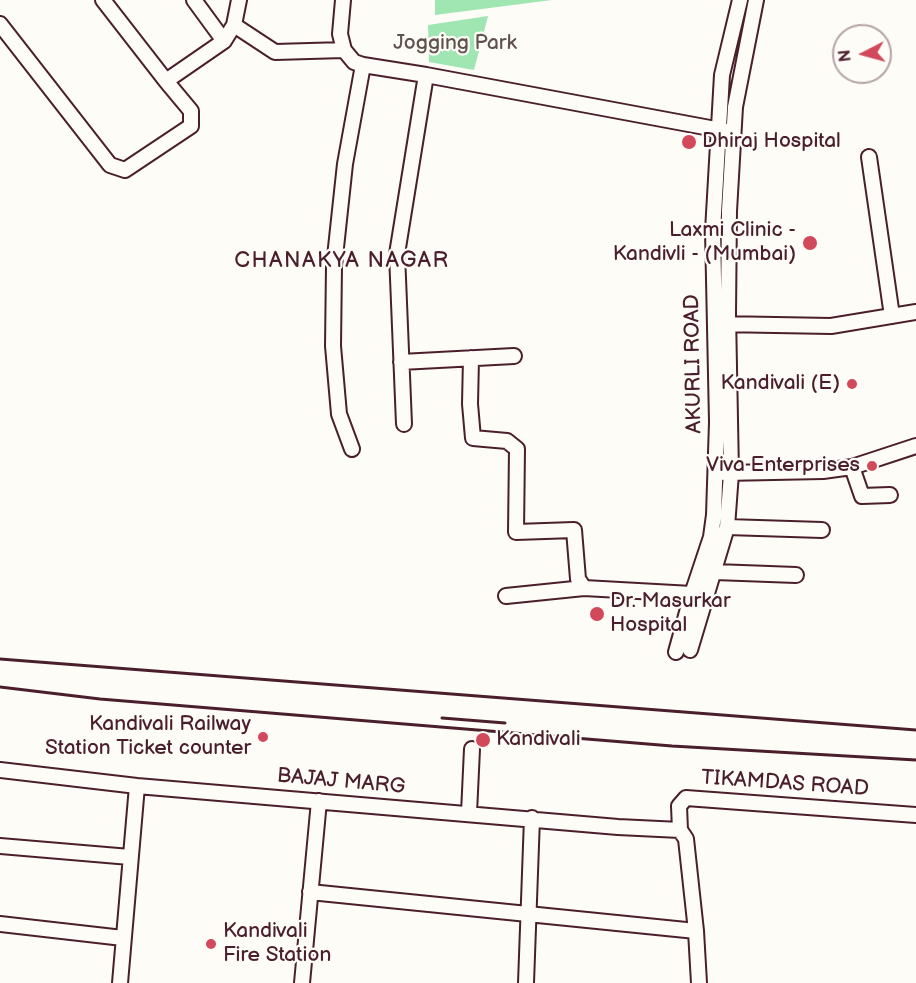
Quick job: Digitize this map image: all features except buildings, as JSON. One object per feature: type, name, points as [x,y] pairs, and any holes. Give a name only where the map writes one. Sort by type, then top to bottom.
[{"type":"street","points":[[0,24],[110,165],[125,171],[191,126],[191,111],[104,0]]},
{"type":"street","points":[[194,0],[224,41]]},
{"type":"street","points":[[166,81],[224,41],[234,24],[239,0]]},
{"type":"street","points":[[343,0],[340,34],[344,50],[354,62],[726,131]]},
{"type":"street","name":"AKURLI ROAD","points":[[724,473],[711,537],[692,594],[683,651],[715,572],[727,527],[721,324],[713,231],[726,131],[722,75],[740,0]]},
{"type":"street","name":"AKURLI ROAD","points":[[726,131],[735,107],[756,0]]},
{"type":"street","points":[[234,24],[275,52],[344,50]]},
{"type":"street","points":[[352,448],[339,414],[333,346],[334,266],[345,164],[363,65]]},
{"type":"street","points":[[404,424],[397,254],[426,75]]},
{"type":"street","points":[[869,157],[892,316]]},
{"type":"street","points":[[721,324],[831,326],[916,312]]},
{"type":"street","points":[[401,362],[514,356]]},
{"type":"street","points":[[471,358],[470,404],[473,438],[507,441],[517,449],[516,532],[574,530],[578,579],[584,588]]},
{"type":"street","points":[[724,473],[824,471],[852,467],[916,446]]},
{"type":"street","points":[[852,467],[862,496],[890,495]]},
{"type":"street","points":[[727,527],[822,530]]},
{"type":"street","points":[[715,572],[796,575]]},
{"type":"street","points":[[506,596],[584,588],[692,594]]},
{"type":"street","points":[[469,813],[472,749]]},
{"type":"street","name":"BAJAJ MARG","points":[[0,770],[137,786],[618,827],[680,830]]},
{"type":"street","points":[[120,983],[137,786]]},
{"type":"street","name":"TIKAMDAS ROAD","points":[[680,830],[679,806],[686,798],[916,815]]},
{"type":"street","points":[[302,983],[319,801]]},
{"type":"street","points":[[526,983],[532,818]]},
{"type":"street","points":[[680,830],[686,839],[699,983]]},
{"type":"street","points":[[0,846],[130,857]]},
{"type":"street","points":[[310,892],[696,931]]},
{"type":"street","points":[[0,924],[123,938]]},
{"type":"green space","points":[[435,0],[552,0],[435,15]]},
{"type":"green space","name":"Jogging Park","points":[[488,16],[474,70],[429,62],[428,25]]},
{"type":"railway","points":[[0,659],[916,730]]},
{"type":"railway","points":[[0,687],[100,699],[672,746],[916,760]]},
{"type":"railway","points":[[442,718],[505,723]]},
{"type":"place","name":"Dhiraj Hospital","points":[[689,142]]},
{"type":"place","name":"Laxmi Clinic - Kandivli - (Mumbai)","points":[[810,243]]},
{"type":"place","name":"Kandivali (E)","points":[[852,384]]},
{"type":"place","name":"Viva Enterprises","points":[[872,466]]},
{"type":"place","name":"Dr. Masurkar Hospital","points":[[597,614]]},
{"type":"place","name":"Kandivali Railway Station Ticket counter","points":[[263,737]]},
{"type":"place","name":"Kandivali","points":[[483,740]]},
{"type":"place","name":"Kandivali Fire Station","points":[[211,944]]},
{"type":"district","name":"CHANAKYA NAGAR","points":[[342,261]]}]
